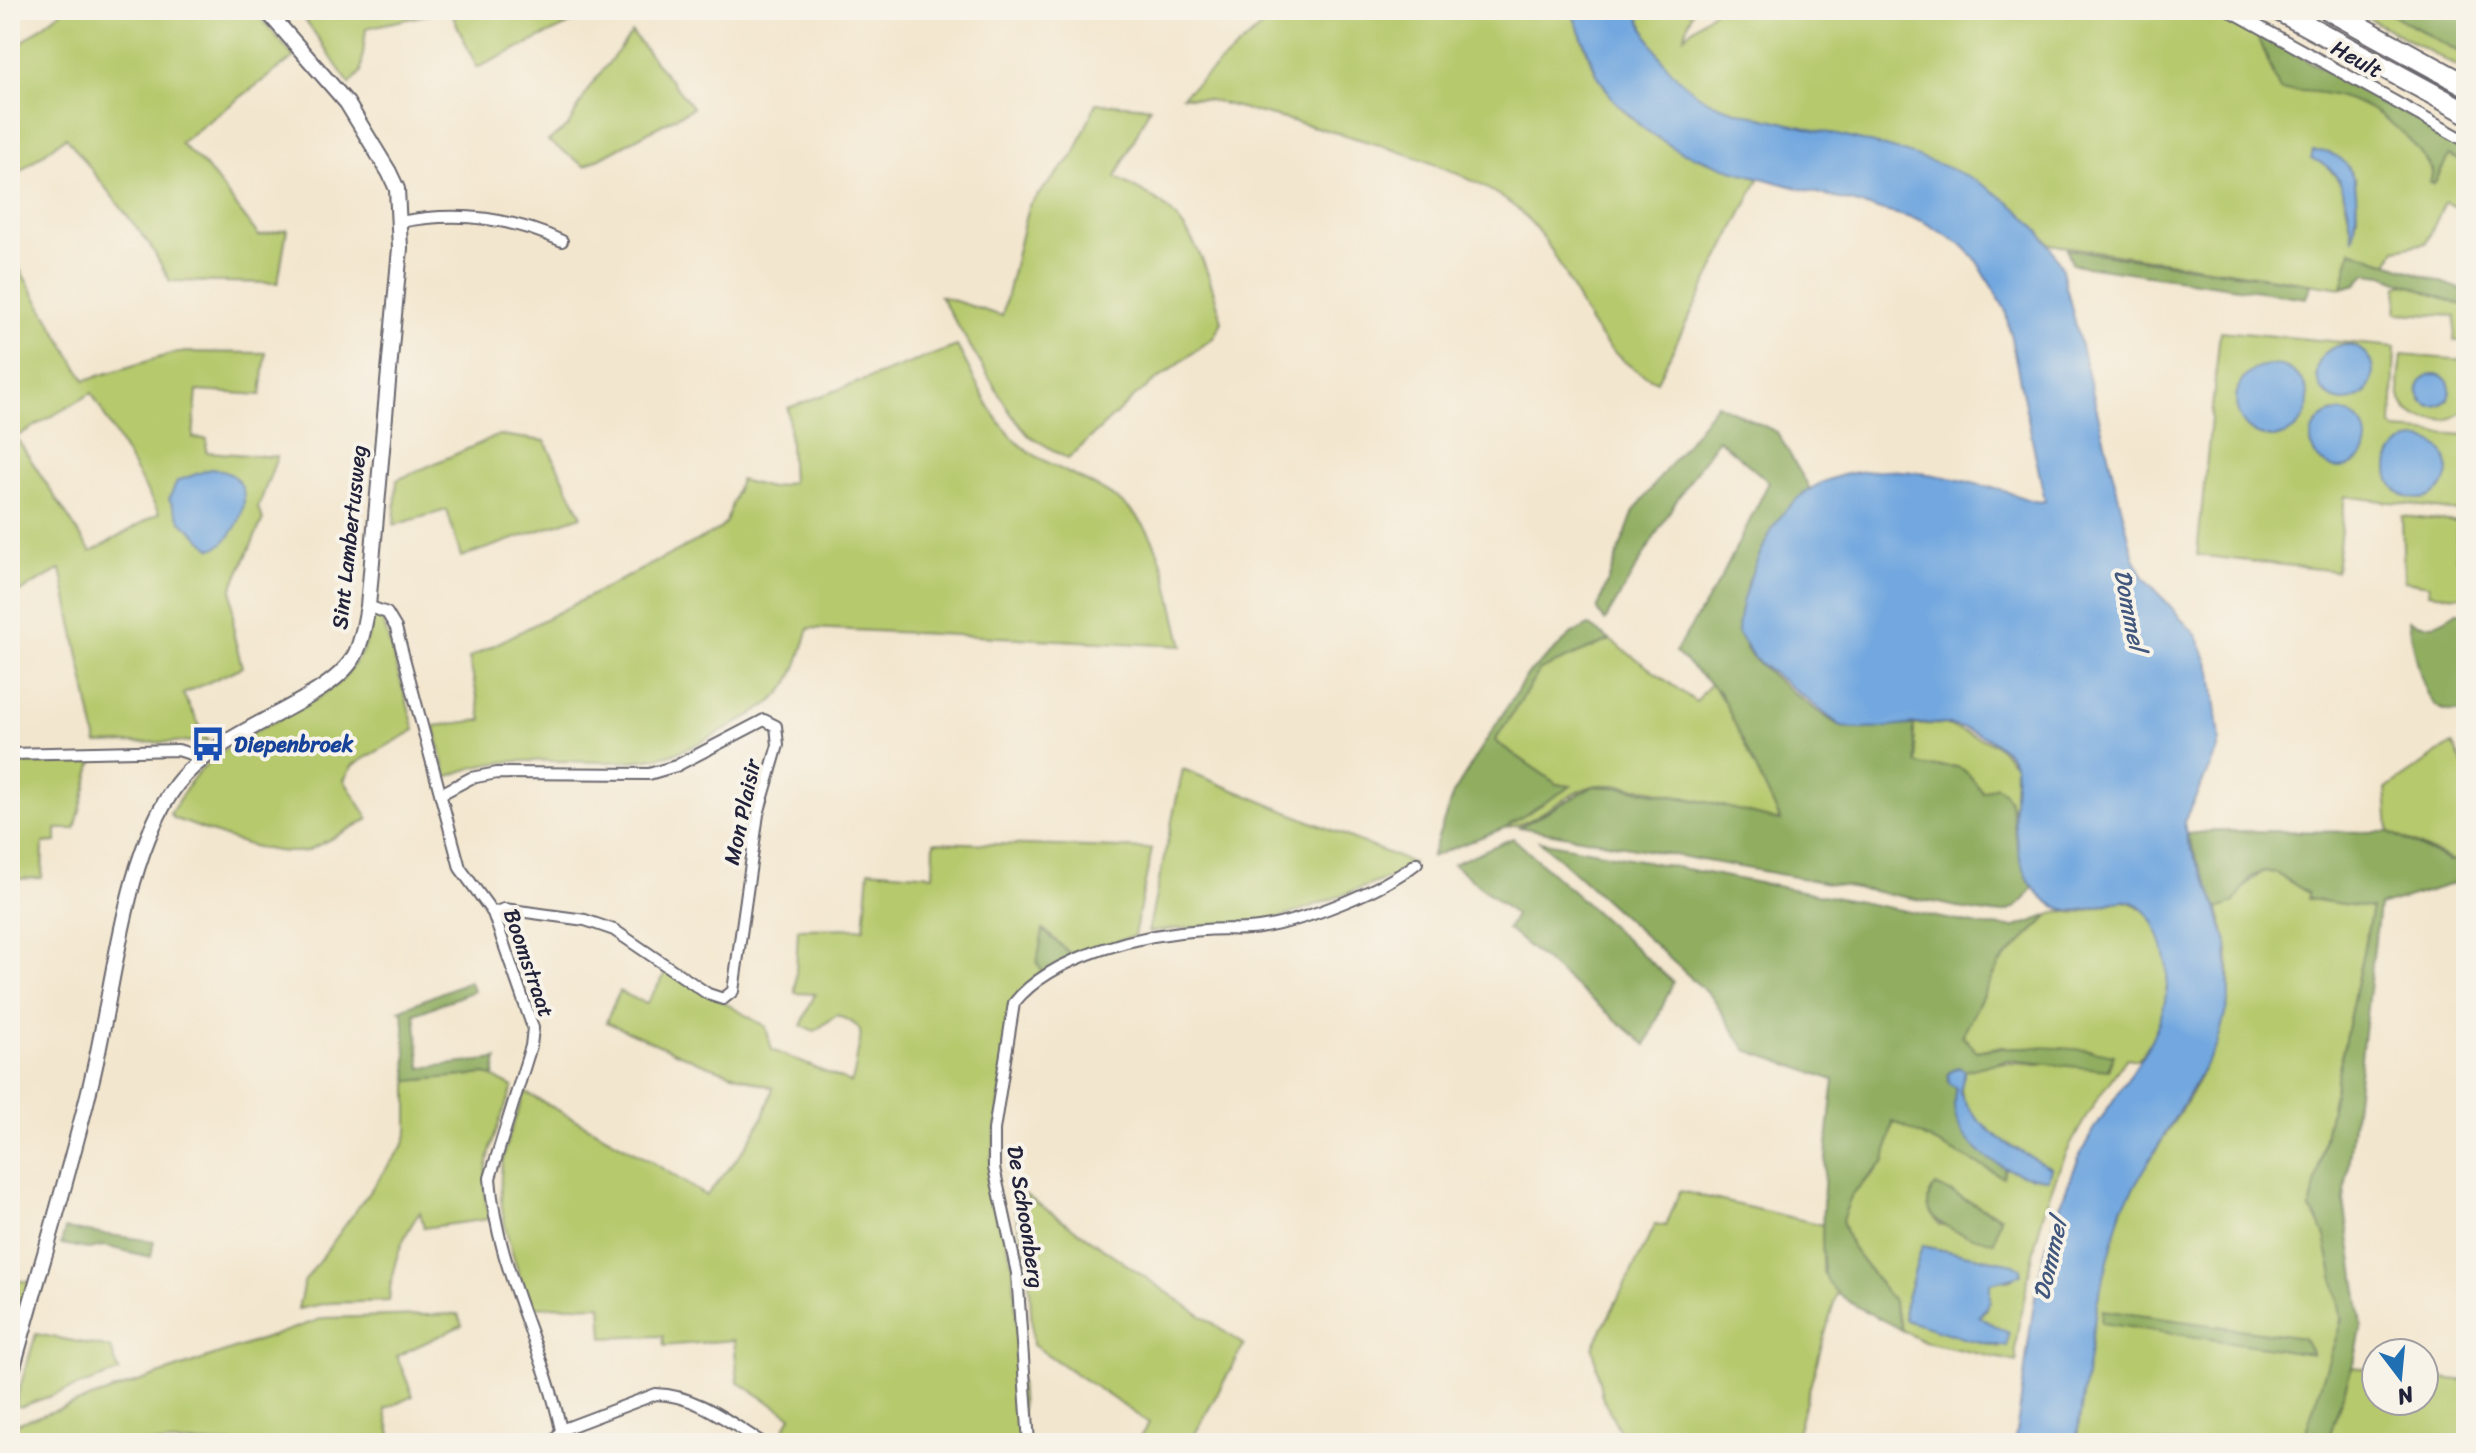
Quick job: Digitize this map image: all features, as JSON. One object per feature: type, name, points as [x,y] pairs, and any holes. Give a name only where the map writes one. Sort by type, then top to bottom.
[{"type":"highway","points":[[2278,10],[2466,112]]},
{"type":"highway","points":[[2329,10],[2466,85]]},
{"type":"street","name":"Sint Lambertusweg","points":[[10,1378],[92,1081],[139,857],[155,817],[200,757],[339,674],[355,655],[368,606],[400,222],[397,189],[347,103],[266,10]]},
{"type":"street","name":"Heult","points":[[2229,10],[2466,141]]},
{"type":"street","points":[[400,222],[481,216],[526,224],[562,241]]},
{"type":"street","name":"Boomstraat","points":[[368,606],[387,613],[396,628],[460,868],[493,913],[533,1028],[531,1046],[493,1160],[491,1201],[519,1305],[553,1392],[561,1430]]},
{"type":"street","name":"Mon Plaisir","points":[[441,794],[471,778],[497,773],[649,774],[676,766],[764,720],[776,726],[778,745],[758,814],[733,991],[723,999],[708,994],[614,930],[558,916],[504,909],[493,913]]},
{"type":"street","points":[[10,754],[178,750],[200,757]]},
{"type":"street","name":"De Schoonberg","points":[[1029,1443],[1017,1273],[994,1168],[994,1130],[1014,1003],[1026,988],[1100,948],[1204,930],[1263,928],[1358,896],[1396,879],[1417,863]]},
{"type":"street","points":[[553,1443],[561,1430],[656,1394],[689,1398],[763,1443]]},
{"type":"green space","points":[[63,10],[254,10],[294,57],[180,143],[208,169],[259,236],[287,229],[278,283],[170,281],[150,245],[66,137],[10,179],[10,52]]},
{"type":"green space","points":[[296,10],[450,10],[366,28],[361,72],[350,84]]},
{"type":"green space","points":[[450,10],[599,10],[477,68]]},
{"type":"green space","points":[[1281,10],[1571,10],[1597,74],[1627,114],[1666,143],[1689,154],[1760,177],[1657,381],[1630,366],[1610,348],[1582,308],[1545,240],[1527,218],[1501,197],[1465,177],[1378,145],[1209,100],[1182,96]]},
{"type":"green space","points":[[1636,10],[1693,10],[1684,36],[1715,10],[2217,10],[2257,33],[2280,91],[2336,93],[2367,106],[2411,139],[2430,168],[2434,183],[2449,155],[2466,164],[2466,211],[2445,202],[2426,243],[2396,249],[2388,263],[2351,250],[2342,288],[2050,244],[1993,193],[1963,175],[1897,150],[1740,112],[1706,99],[1685,85],[1667,66]],"holes":[[[2324,162],[2355,179],[2357,216],[2353,237],[2342,185]]]},
{"type":"green space","points":[[2353,10],[2384,10],[2466,56],[2466,71]]},
{"type":"green space","points":[[2384,10],[2466,10],[2466,56],[2460,52]]},
{"type":"green space","points":[[632,33],[693,108],[585,166],[548,141],[568,126],[589,88]]},
{"type":"green space","points":[[2257,33],[2466,147],[2466,164],[2449,155],[2434,184],[2430,183],[2433,170],[2402,133],[2385,119],[2348,99],[2304,91],[2280,91]]},
{"type":"green space","points":[[1096,103],[1150,107],[1116,177],[1159,202],[1186,230],[1208,275],[1222,322],[1214,337],[1134,397],[1068,459],[1028,435],[1011,414],[940,296],[1002,316],[1028,206],[1074,155]]},
{"type":"green space","points":[[2067,249],[2311,284],[2306,298],[2072,264]]},
{"type":"green space","points":[[2351,250],[2466,291],[2466,307],[2383,275],[2366,273],[2357,284],[2342,288]]},
{"type":"green space","points":[[10,253],[85,380],[178,352],[266,353],[261,395],[197,391],[193,438],[207,439],[206,452],[277,457],[258,508],[263,519],[232,588],[234,636],[242,667],[183,694],[208,741],[97,744],[61,569],[10,597]],"holes":[[[92,393],[159,513],[91,552],[16,437]]]},
{"type":"green space","points":[[2406,284],[2466,307],[2466,341],[2454,341],[2456,316],[2396,313],[2398,286]]},
{"type":"green space","points":[[2220,331],[2395,347],[2392,425],[2395,430],[2466,435],[2466,512],[2345,496],[2336,571],[2197,555]]},
{"type":"green space","points":[[957,346],[986,401],[1013,438],[1038,457],[1103,490],[1132,511],[1143,524],[1158,551],[1183,646],[809,628],[791,678],[776,698],[750,716],[689,748],[637,760],[501,763],[447,777],[434,726],[482,720],[469,658],[720,529],[726,522],[740,480],[770,488],[792,482],[788,408]]},
{"type":"green space","points":[[2466,353],[2464,411],[2452,418],[2439,420],[2408,411],[2400,396],[2402,355],[2465,360]],"holes":[[[2435,374],[2443,377],[2448,399],[2441,405],[2422,401],[2418,394],[2423,378]]]},
{"type":"green space","points":[[1717,404],[1777,432],[1811,491],[1796,502],[1782,519],[1756,563],[1742,611],[1742,632],[1747,650],[1791,691],[1842,727],[1913,725],[1917,763],[1929,767],[1960,768],[1983,792],[1996,786],[2003,791],[2011,805],[2017,845],[2033,887],[2014,908],[2004,912],[1979,912],[1519,827],[1594,786],[1628,788],[1711,803],[1781,821],[1720,693],[1675,652],[1721,578],[1769,482],[1718,439],[1674,504],[1605,621],[1597,610],[1634,511]]},
{"type":"green space","points":[[499,435],[545,441],[582,516],[461,557],[447,510],[394,525],[397,480]]},
{"type":"green space","points":[[2402,516],[2457,522],[2456,558],[2466,559],[2466,597],[2428,593],[2429,585],[2404,581]]},
{"type":"green space","points":[[374,612],[381,614],[415,730],[353,765],[344,780],[369,819],[307,851],[290,852],[256,847],[175,819],[170,814],[201,769],[232,745],[331,689],[350,670],[365,645]]},
{"type":"green space","points":[[2457,612],[2466,612],[2466,713],[2441,709],[2428,695],[2409,620],[2434,624]]},
{"type":"green space","points":[[1589,625],[1610,640],[1540,670],[1495,741],[1557,784],[1571,786],[1504,828],[1431,857],[1453,794],[1527,675],[1572,634]]},
{"type":"green space","points":[[1610,640],[1696,702],[1711,683],[1738,723],[1781,822],[1686,797],[1609,785],[1581,790],[1528,821],[1504,828],[1569,786],[1557,784],[1495,741],[1540,670]]},
{"type":"green space","points":[[1944,724],[1997,745],[2015,765],[2014,812],[2003,790],[1983,792],[1960,768],[1929,767],[1917,763],[1913,725]]},
{"type":"green space","points":[[2452,744],[2466,770],[2466,859],[2456,862],[2389,832],[2386,789]]},
{"type":"green space","points":[[93,761],[75,829],[56,829],[56,842],[43,843],[42,878],[10,879],[10,764]]},
{"type":"green space","points":[[1183,769],[1412,863],[1394,876],[1280,918],[1148,932]]},
{"type":"green space","points":[[2216,831],[2389,832],[2449,861],[2466,859],[2466,880],[2379,906],[2344,1201],[2362,1325],[2356,1354],[2327,1443],[2302,1443],[2342,1319],[2325,1237],[2318,1219],[2310,1210],[2372,908],[2308,899],[2308,893],[2276,873],[2264,871],[2251,877],[2234,903],[2218,909],[2186,834]]},
{"type":"green space","points":[[1513,838],[1673,982],[1646,1045],[1507,929],[1515,915],[1453,864]]},
{"type":"green space","points":[[1540,841],[1984,926],[2016,927],[2050,915],[1999,964],[1962,1036],[1976,1051],[2045,1047],[2114,1055],[2108,1070],[2007,1060],[1965,1071],[1958,1067],[1948,1073],[1949,1083],[1956,1088],[1967,1136],[1981,1153],[2005,1166],[2003,1177],[1893,1121],[1885,1161],[1852,1194],[1842,1220],[1850,1245],[1893,1301],[1902,1330],[1844,1298],[1829,1284],[1824,1271],[1822,1219],[1834,1080],[1746,1050],[1711,996]]},
{"type":"green space","points":[[934,842],[1152,849],[1134,936],[1073,956],[1047,932],[1043,973],[1015,1001],[991,1161],[995,1197],[1013,1266],[1024,1443],[778,1441],[791,1416],[738,1382],[734,1340],[664,1346],[663,1336],[603,1338],[601,1305],[531,1307],[511,1250],[502,1210],[501,1170],[505,1151],[525,1092],[651,1161],[706,1196],[755,1132],[773,1088],[698,1062],[606,1022],[619,991],[646,1004],[668,970],[766,1027],[772,1050],[851,1083],[861,1035],[857,1027],[837,1015],[815,1031],[801,1026],[815,994],[795,993],[798,929],[864,928],[869,870],[933,875]]},
{"type":"green space","points":[[2264,871],[2276,873],[2308,893],[2308,899],[2372,908],[2310,1210],[2324,1234],[2340,1296],[2339,1331],[2331,1363],[2302,1443],[2076,1443],[2098,1296],[2122,1210],[2132,1187],[2206,1066],[2226,1008],[2230,977],[2227,944],[2218,909]]},
{"type":"green space","points":[[2118,901],[2136,905],[2150,916],[2165,951],[2167,972],[2158,1028],[2137,1060],[2127,1058],[2105,1088],[2058,1172],[2038,1231],[2018,1331],[2017,1362],[1924,1342],[1902,1330],[1893,1301],[1850,1245],[1842,1220],[1852,1194],[1877,1170],[1894,1121],[2003,1176],[2005,1166],[2044,1179],[2051,1168],[2005,1142],[1974,1116],[1965,1102],[1961,1087],[1965,1071],[1994,1063],[2042,1064],[2092,1050],[1998,1047],[1976,1051],[1962,1035],[1999,964],[2050,915],[2059,911],[2078,913]],"holes":[[[1936,1186],[2000,1216],[1940,1225],[1931,1213]],[[1922,1246],[2013,1264],[2012,1279],[1989,1283],[1986,1309],[1979,1317],[1999,1347],[1905,1320],[1904,1308]]]},
{"type":"green space","points":[[1043,930],[1073,956],[1043,973],[1037,963]]},
{"type":"green space","points":[[469,981],[474,991],[415,1014],[421,1068],[497,1059],[494,1077],[486,1074],[408,1081],[403,1012],[399,1010]]},
{"type":"green space","points":[[487,1074],[513,1087],[495,1135],[487,1168],[485,1184],[489,1219],[424,1228],[420,1212],[398,1254],[389,1301],[328,1303],[298,1309],[304,1282],[404,1144],[408,1131],[408,1081]]},
{"type":"green space","points":[[1008,1183],[1244,1345],[1190,1443],[1136,1443],[1149,1423],[1033,1345],[1028,1261]]},
{"type":"green space","points":[[1936,1185],[2000,1217],[1994,1242],[1957,1232],[1935,1218],[1929,1209],[1929,1198]]},
{"type":"green space","points":[[1680,1191],[1823,1225],[1823,1273],[1837,1292],[1794,1443],[1626,1443],[1602,1397],[1593,1347],[1656,1224],[1666,1226]]},
{"type":"green space","points":[[65,1229],[154,1241],[151,1257],[104,1246],[88,1249],[61,1244]]},
{"type":"green space","points":[[10,1280],[31,1282],[10,1353]]},
{"type":"green space","points":[[2102,1310],[2303,1338],[2312,1354],[2101,1323]]},
{"type":"green space","points":[[458,1314],[462,1325],[397,1356],[413,1396],[385,1409],[393,1443],[10,1443],[10,1426],[324,1318]]},
{"type":"green space","points":[[36,1334],[111,1348],[119,1372],[20,1407],[15,1404]]},
{"type":"green space","points":[[2352,1367],[2360,1368],[2360,1417],[2440,1417],[2440,1378],[2466,1381],[2466,1443],[2327,1443]]},
{"type":"water","name":"Dommel","points":[[1571,10],[1636,10],[1667,66],[1685,85],[1705,99],[1737,111],[1901,151],[1940,165],[1977,182],[2011,204],[2039,231],[2061,266],[2134,558],[2144,577],[2197,636],[2212,671],[2220,740],[2184,821],[2187,841],[2214,899],[2227,943],[2229,999],[2217,1045],[2122,1208],[2097,1303],[2076,1443],[2014,1443],[2034,1306],[2049,1238],[2078,1160],[2139,1062],[2159,1022],[2167,979],[2159,934],[2148,914],[2137,904],[2125,901],[2083,910],[2067,910],[2051,904],[2035,889],[2024,869],[2017,845],[2015,766],[2011,757],[1995,743],[1974,732],[1944,724],[1867,729],[1842,727],[1755,659],[1738,634],[1745,594],[1772,530],[1793,503],[1818,484],[1846,474],[1877,470],[1909,472],[1942,476],[2045,501],[2005,309],[1975,258],[1961,244],[1922,221],[1735,171],[1679,151],[1644,129],[1613,99],[1597,74]]},
{"type":"water","points":[[2313,151],[2330,153],[2350,169],[2356,196],[2353,240],[2344,191],[2332,171],[2311,159]]},
{"type":"water","points":[[2345,345],[2364,354],[2373,373],[2364,392],[2345,401],[2326,392],[2317,373],[2326,354]]},
{"type":"water","points":[[2272,365],[2292,371],[2302,381],[2308,401],[2302,421],[2292,431],[2272,437],[2252,431],[2242,421],[2236,401],[2242,381],[2252,371]]},
{"type":"water","points":[[2434,374],[2446,378],[2450,390],[2446,402],[2434,406],[2422,402],[2418,390],[2422,378]]},
{"type":"water","points":[[2339,412],[2359,420],[2367,440],[2359,460],[2339,468],[2319,460],[2311,440],[2319,420]]},
{"type":"water","points":[[2418,439],[2439,448],[2448,469],[2439,490],[2418,499],[2397,490],[2388,469],[2397,448]]},
{"type":"water","points":[[210,469],[229,473],[239,482],[244,495],[238,523],[221,544],[212,549],[181,521],[169,499],[177,481]]},
{"type":"water","points":[[1958,1067],[1965,1071],[1960,1092],[1976,1117],[1998,1138],[2051,1168],[2048,1179],[2013,1171],[1995,1163],[1967,1139],[1958,1124],[1954,1107],[1956,1088],[1949,1083],[1948,1074]]},
{"type":"water","points":[[1922,1246],[2014,1264],[2021,1269],[2021,1275],[1990,1283],[1990,1301],[1979,1317],[2009,1333],[2007,1347],[1966,1339],[1905,1320],[1904,1308]]},
{"type":"place","name":"Diepenbroek","points":[[208,744]]}]
